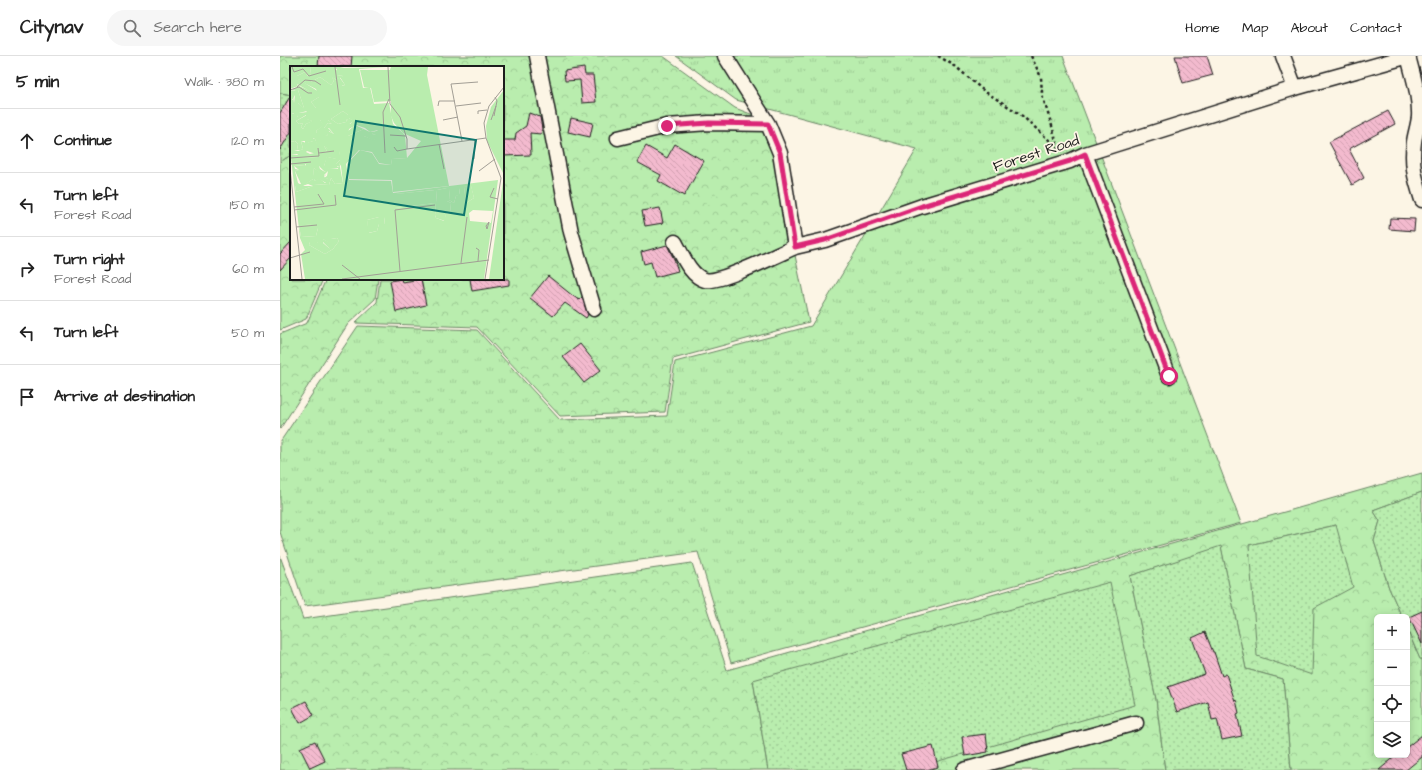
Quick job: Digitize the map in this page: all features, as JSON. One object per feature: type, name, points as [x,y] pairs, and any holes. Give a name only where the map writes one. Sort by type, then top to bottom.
[{"type":"street","points":[[537,56],[571,232],[594,310]]},
{"type":"street","points":[[725,56],[768,124],[780,153],[795,247]]},
{"type":"street","points":[[1283,56],[1295,88]]},
{"type":"street","points":[[1408,56],[1418,101],[1419,118],[1414,141],[1412,163],[1422,200]]},
{"type":"street","name":"Forest Road","points":[[675,242],[688,266],[698,276],[706,280],[736,273],[795,247],[825,240],[922,206],[1070,161],[1085,154],[1295,88],[1408,56]]},
{"type":"street","points":[[618,138],[667,126],[709,123],[768,124]]},
{"type":"street","points":[[1085,154],[1169,376]]},
{"type":"street","points":[[964,770],[1136,723]]},
{"type":"path","points":[[938,56],[955,66],[984,91],[1020,114],[1058,148],[1070,161]]},
{"type":"path","points":[[1032,56],[1041,77],[1042,95],[1058,148]]},
{"type":"green space","points":[[280,56],[663,56],[735,108],[756,116],[774,155],[809,322],[673,359],[665,412],[560,416],[477,327],[355,323],[377,302],[380,280],[504,280],[504,66],[290,66],[290,95],[280,94]]},
{"type":"green space","points":[[676,56],[1063,56],[1241,523],[731,663],[698,552],[305,606],[280,532],[280,442],[358,326],[477,330],[560,420],[667,416],[675,362],[811,326],[917,149],[736,100]]},
{"type":"green space","points":[[280,94],[290,95],[290,156],[280,162]]},
{"type":"green space","points":[[290,156],[290,280],[323,280],[306,319],[280,330],[280,162]]},
{"type":"green space","points":[[326,280],[378,280],[375,299],[348,324],[280,429],[280,334],[307,323]]},
{"type":"green space","points":[[1422,473],[1422,492],[1373,510],[1380,521],[1374,541],[1389,588],[1401,614],[1374,614],[1374,758],[1410,758],[1410,636],[1420,659],[1422,659],[1422,770],[1291,770],[1283,679],[1246,669],[1221,547],[1130,576],[1156,699],[1165,770],[907,770],[753,680],[768,770],[280,770],[280,556],[303,619],[692,563],[727,670]],"holes":[[[1336,525],[1313,608],[1249,545]]]},
{"type":"green space","points":[[1422,492],[1422,659],[1420,659],[1410,636],[1410,614],[1401,614],[1389,588],[1374,541],[1380,521],[1373,510]]},
{"type":"green space","points":[[1336,525],[1353,587],[1314,608],[1312,675],[1257,656],[1249,545]]},
{"type":"green space","points":[[1221,546],[1246,669],[1283,679],[1291,770],[1165,770],[1156,699],[1130,576]]},
{"type":"green space","points":[[1110,582],[1135,705],[907,770],[768,770],[753,680]]},
{"type":"building","points":[[319,56],[352,56],[351,66],[318,66]]},
{"type":"building","points":[[1175,56],[1207,56],[1213,75],[1183,83]]},
{"type":"building","points":[[584,68],[585,75],[593,75],[596,102],[582,103],[580,80],[565,81],[564,71]]},
{"type":"building","points":[[290,97],[290,134],[280,150],[280,113]]},
{"type":"building","points":[[1388,111],[1395,124],[1349,149],[1364,178],[1352,185],[1329,142]]},
{"type":"building","points":[[529,113],[540,117],[542,129],[541,134],[530,133],[531,155],[504,156],[504,140],[515,140],[516,133],[526,126]]},
{"type":"building","points":[[571,118],[593,123],[590,137],[568,132]]},
{"type":"building","points":[[675,144],[704,161],[684,196],[658,181],[661,175],[637,162],[646,146],[667,158]]},
{"type":"building","points":[[660,208],[663,223],[645,226],[642,211]]},
{"type":"building","points":[[1390,218],[1415,219],[1414,231],[1389,229]]},
{"type":"building","points":[[290,243],[290,259],[280,270],[280,254]]},
{"type":"building","points":[[667,245],[678,271],[655,277],[651,262],[644,264],[641,252]]},
{"type":"building","points":[[548,276],[579,300],[582,297],[588,315],[586,318],[565,303],[553,316],[530,298]]},
{"type":"building","points":[[509,279],[509,285],[472,291],[470,280]]},
{"type":"building","points":[[401,280],[402,282],[421,280],[426,305],[396,312],[390,281]]},
{"type":"building","points":[[580,344],[601,370],[584,383],[563,357]]},
{"type":"building","points":[[1422,611],[1422,644],[1410,619],[1410,617]]},
{"type":"building","points":[[1205,632],[1222,676],[1226,674],[1235,701],[1236,700],[1239,713],[1237,714],[1242,736],[1222,740],[1217,719],[1212,720],[1208,702],[1177,712],[1168,687],[1205,674],[1192,638]]},
{"type":"building","points":[[306,701],[314,715],[300,723],[292,708]]},
{"type":"building","points":[[986,734],[988,752],[965,756],[962,737]]},
{"type":"building","points":[[1422,735],[1422,757],[1406,770],[1379,770],[1393,758],[1410,758],[1410,745]]},
{"type":"building","points":[[315,741],[325,761],[310,768],[300,748]]},
{"type":"building","points":[[933,746],[938,767],[926,770],[906,770],[901,754]]},
{"type":"route","points":[[667,126],[709,123],[750,125],[768,124],[780,153],[795,247],[825,240],[922,206],[1070,161],[1085,154],[1169,376]]}]
